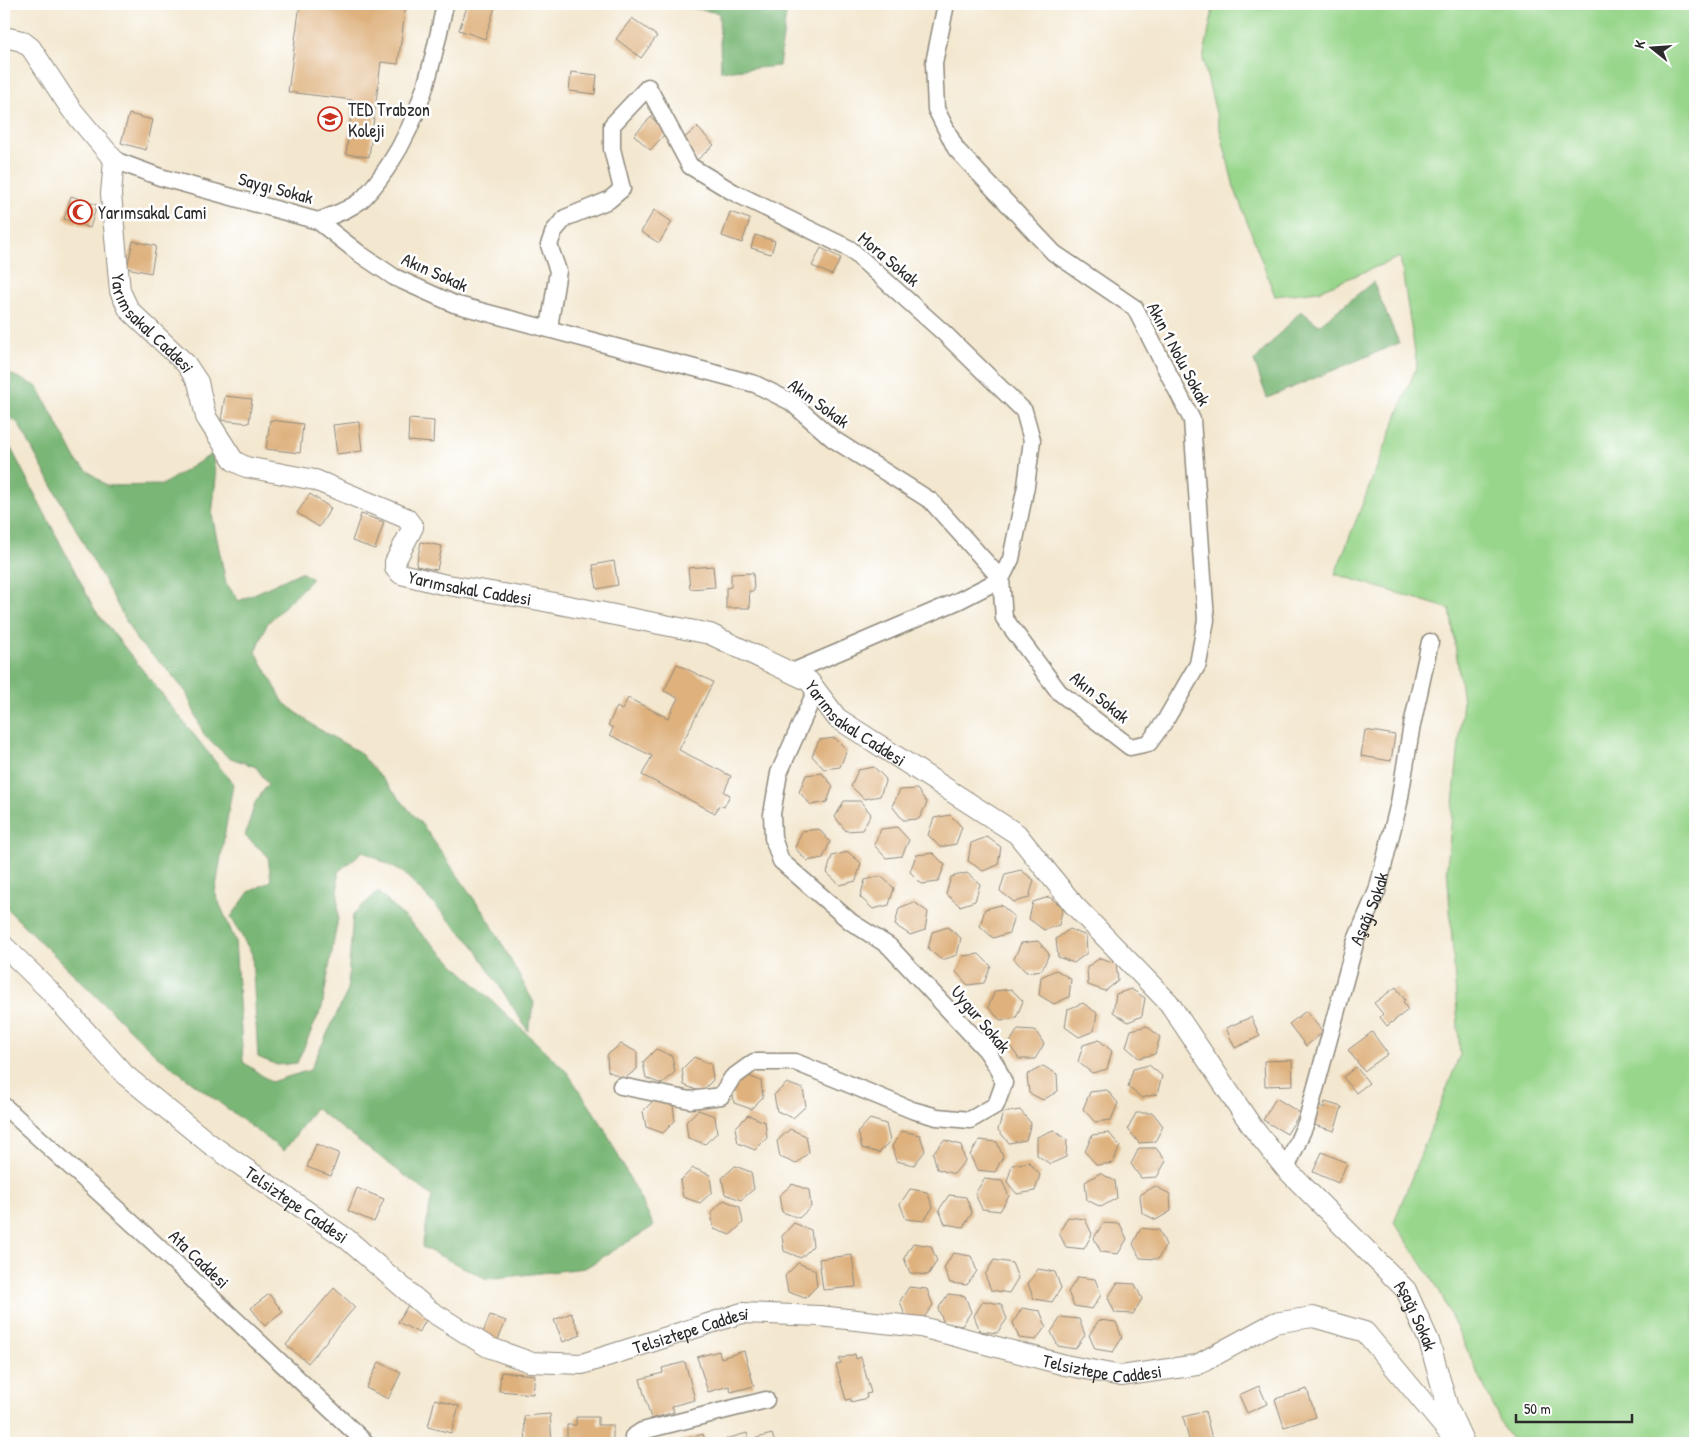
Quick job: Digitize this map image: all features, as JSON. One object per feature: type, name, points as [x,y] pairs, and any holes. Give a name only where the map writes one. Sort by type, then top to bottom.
[{"type":"street","name":"Saygı Sokak","points":[[114,160],[160,177],[318,221],[342,212],[361,200],[382,176],[406,139],[433,61],[445,4]]},
{"type":"street","name":"Akın 1 Nolu Sokak","points":[[946,4],[934,63],[936,109],[956,149],[1054,253],[1135,308],[1192,420],[1206,620],[1198,664],[1165,721],[1149,743],[1130,747]]},
{"type":"street","points":[[4,37],[22,41],[31,48],[71,109],[114,160]]},
{"type":"street","name":"Mora Sokak","points":[[550,328],[558,271],[549,245],[554,231],[565,218],[609,200],[622,188],[612,149],[612,126],[648,88],[690,166],[733,192],[850,249],[944,333],[1024,411],[1032,440],[1030,459],[1011,558],[1001,579]]},
{"type":"street","name":"Yarımsakal Caddesi","points":[[114,160],[110,194],[120,291],[129,310],[179,357],[198,382],[206,417],[234,461],[246,467],[315,480],[406,518],[413,527],[395,562],[395,568],[402,574],[442,584],[539,600],[710,634],[810,681],[837,718],[1017,834],[1055,881]]},
{"type":"street","name":"Akın Sokak","points":[[318,221],[360,254],[394,277],[454,304],[755,384],[791,402],[833,438],[931,500],[1001,579],[1004,618],[1059,692],[1130,747]]},
{"type":"street","points":[[792,672],[958,601],[1001,579]]},
{"type":"street","name":"Aşağı Sokak","points":[[1286,1169],[1306,1123],[1356,940],[1377,891],[1399,803],[1411,730],[1430,642]]},
{"type":"street","name":"Uygur Sokak","points":[[621,1086],[690,1100],[721,1096],[732,1078],[754,1062],[795,1062],[912,1110],[937,1117],[970,1120],[996,1104],[1004,1083],[996,1065],[986,1050],[890,946],[851,922],[782,861],[772,838],[772,814],[779,773],[816,690]]},
{"type":"street","name":"Aşağı Sokak","points":[[1055,881],[1074,904],[1169,1004],[1253,1128],[1286,1169],[1406,1290],[1429,1341],[1448,1408],[1464,1443]]},
{"type":"street","name":"Telsiztepe Caddesi","points":[[4,946],[48,989],[125,1075],[210,1144],[347,1239],[429,1310],[488,1347],[530,1362],[582,1364],[742,1313],[819,1316],[921,1327],[1065,1365],[1121,1376],[1197,1365],[1274,1323],[1313,1317],[1365,1332],[1458,1443]]},
{"type":"street","name":"Ata Caddesi","points":[[4,1106],[366,1443]]},
{"type":"street","points":[[634,1443],[633,1438],[642,1431],[766,1400]]},
{"type":"green space","points":[[672,4],[803,4],[787,7],[779,66],[721,71],[719,13]]},
{"type":"green space","points":[[1214,4],[1695,4],[1695,1443],[1514,1443],[1505,1431],[1438,1288],[1394,1222],[1460,1055],[1447,867],[1463,701],[1450,609],[1335,574],[1417,365],[1400,257],[1318,291],[1275,296],[1234,187],[1203,60]]},
{"type":"green space","points":[[1373,282],[1399,343],[1267,398],[1254,361],[1301,311],[1319,325]]},
{"type":"green space","points":[[4,371],[38,387],[78,463],[107,486],[162,485],[212,454],[216,478],[212,515],[226,583],[239,601],[301,572],[312,579],[267,624],[256,652],[284,703],[317,728],[359,752],[424,827],[490,922],[534,1003],[528,1031],[473,945],[404,873],[363,851],[338,872],[338,918],[322,1007],[297,1063],[277,1065],[258,1057],[252,954],[231,917],[249,892],[271,881],[268,856],[245,836],[255,803],[268,784],[256,767],[228,757],[204,735],[186,692],[166,668],[137,641],[18,423],[4,413]]},
{"type":"green space","points":[[4,435],[95,610],[233,784],[215,893],[235,940],[243,1062],[271,1082],[310,1070],[347,992],[353,914],[378,892],[567,1072],[603,1126],[654,1226],[585,1268],[487,1279],[422,1247],[432,1196],[315,1108],[284,1151],[156,1055],[4,906]]},
{"type":"building","points":[[300,4],[406,4],[398,64],[381,62],[369,157],[346,154],[353,100],[288,92]]},
{"type":"building","points":[[468,4],[496,4],[485,39],[459,30]]},
{"type":"building","points":[[632,18],[657,36],[641,58],[616,39]]},
{"type":"building","points":[[571,72],[597,75],[595,94],[569,91]]},
{"type":"building","points":[[129,114],[153,120],[146,150],[121,143]]},
{"type":"building","points":[[651,117],[667,132],[650,150],[634,135]]},
{"type":"building","points":[[697,127],[714,145],[697,160],[681,141]]},
{"type":"building","name":"Yarımsakal Cami","points":[[71,196],[97,205],[90,228],[64,219]]},
{"type":"building","points":[[654,210],[672,222],[659,243],[641,232]]},
{"type":"building","points":[[730,212],[750,219],[742,243],[722,236]]},
{"type":"building","points":[[755,235],[775,241],[771,254],[751,248]]},
{"type":"building","points":[[133,241],[156,246],[151,273],[127,268]]},
{"type":"building","points":[[821,248],[841,258],[832,275],[812,266]]},
{"type":"building","points":[[225,396],[252,399],[249,423],[221,420]]},
{"type":"building","points":[[409,419],[434,421],[433,443],[408,441]]},
{"type":"building","points":[[270,420],[303,424],[300,453],[266,449]]},
{"type":"building","points":[[359,422],[362,451],[337,454],[333,425]]},
{"type":"building","points":[[310,494],[331,508],[319,527],[297,513]]},
{"type":"building","points":[[361,514],[384,522],[375,549],[352,541]]},
{"type":"building","points":[[421,542],[442,546],[437,570],[416,566]]},
{"type":"building","points":[[614,561],[618,585],[597,589],[593,565]]},
{"type":"building","points":[[713,566],[715,587],[690,589],[688,568]]},
{"type":"building","points":[[753,573],[754,591],[749,591],[750,608],[726,608],[726,588],[731,587],[731,574]]},
{"type":"building","points":[[677,664],[713,682],[679,750],[731,776],[724,792],[730,795],[724,807],[719,805],[715,813],[642,775],[652,756],[610,735],[613,728],[608,725],[617,707],[622,710],[628,698],[668,718],[678,698],[664,691]]},
{"type":"building","points":[[1365,730],[1395,735],[1391,761],[1361,756]]},
{"type":"building","points":[[835,738],[847,750],[840,767],[824,769],[812,756],[819,740]]},
{"type":"building","points":[[874,767],[886,779],[880,796],[864,799],[851,786],[858,770]]},
{"type":"building","points":[[822,773],[833,786],[827,802],[811,805],[799,792],[806,775]]},
{"type":"building","points":[[917,789],[927,803],[919,819],[903,820],[892,806],[900,790]]},
{"type":"building","points":[[844,801],[860,801],[871,814],[862,830],[846,831],[835,817]]},
{"type":"building","points":[[950,815],[962,827],[956,844],[940,847],[928,835],[934,818]]},
{"type":"building","points":[[897,827],[909,840],[902,856],[886,858],[874,845],[881,829]]},
{"type":"building","points":[[819,829],[830,842],[823,858],[807,861],[795,848],[802,831]]},
{"type":"building","points":[[987,837],[1001,847],[998,865],[983,871],[968,861],[971,843]]},
{"type":"building","points":[[848,852],[861,863],[856,881],[840,885],[827,873],[832,856]]},
{"type":"building","points":[[933,853],[945,865],[938,882],[922,884],[910,872],[916,855]]},
{"type":"building","points":[[1021,870],[1034,880],[1029,898],[1014,902],[1000,891],[1005,874]]},
{"type":"building","points":[[967,873],[980,884],[975,901],[960,906],[946,894],[951,877]]},
{"type":"building","points":[[881,876],[894,888],[889,905],[873,909],[860,897],[865,880]]},
{"type":"building","points":[[1049,897],[1063,907],[1059,925],[1044,930],[1029,919],[1033,902]]},
{"type":"building","points":[[914,902],[928,912],[925,930],[910,935],[895,925],[899,908]]},
{"type":"building","points":[[1001,905],[1014,916],[1009,933],[993,938],[980,926],[985,909]]},
{"type":"building","points":[[948,927],[961,938],[957,955],[942,960],[928,949],[932,932]]},
{"type":"building","points":[[1070,929],[1086,936],[1087,953],[1074,963],[1058,957],[1056,939]]},
{"type":"building","points":[[1038,941],[1049,954],[1042,970],[1026,972],[1014,959],[1021,943]]},
{"type":"building","points":[[979,954],[991,966],[984,983],[968,985],[956,972],[963,956]]},
{"type":"building","points":[[1100,958],[1116,963],[1118,981],[1105,991],[1088,985],[1087,967]]},
{"type":"building","points":[[1056,970],[1071,979],[1069,997],[1054,1004],[1039,995],[1041,977]]},
{"type":"building","points":[[1396,987],[1405,1000],[1403,1002],[1408,1010],[1387,1026],[1380,1017],[1383,1014],[1374,1003]]},
{"type":"building","points":[[1011,989],[1023,1001],[1016,1018],[1000,1020],[988,1007],[995,991]]},
{"type":"building","points":[[1131,989],[1145,998],[1142,1016],[1128,1022],[1113,1012],[1116,994]]},
{"type":"building","points":[[1083,1003],[1097,1013],[1094,1031],[1079,1037],[1065,1027],[1068,1009]]},
{"type":"building","points":[[1306,1011],[1323,1032],[1306,1046],[1289,1024]]},
{"type":"building","points":[[1251,1017],[1260,1036],[1235,1048],[1226,1028]]},
{"type":"building","points":[[1147,1026],[1160,1037],[1155,1054],[1139,1058],[1126,1047],[1131,1030]]},
{"type":"building","points":[[1018,1029],[1035,1030],[1044,1044],[1035,1059],[1019,1059],[1009,1044]]},
{"type":"building","points":[[1372,1032],[1388,1054],[1364,1071],[1348,1050]]},
{"type":"building","points":[[1099,1040],[1112,1051],[1107,1069],[1092,1073],[1078,1062],[1083,1045]]},
{"type":"building","points":[[621,1044],[637,1052],[637,1069],[624,1079],[608,1071],[607,1055]]},
{"type":"building","points":[[656,1049],[672,1056],[675,1072],[662,1084],[646,1078],[643,1062]]},
{"type":"building","points":[[694,1057],[711,1064],[713,1080],[701,1092],[684,1085],[682,1069]]},
{"type":"building","points":[[1292,1060],[1293,1085],[1265,1086],[1264,1061]]},
{"type":"building","points":[[1149,1065],[1162,1076],[1157,1094],[1142,1098],[1128,1087],[1133,1069]]},
{"type":"building","points":[[1043,1066],[1057,1074],[1058,1091],[1043,1100],[1029,1093],[1027,1075]]},
{"type":"building","points":[[1356,1067],[1369,1083],[1356,1093],[1343,1077]]},
{"type":"building","points":[[744,1074],[761,1081],[763,1097],[751,1109],[734,1103],[732,1087]]},
{"type":"building","points":[[787,1083],[803,1089],[806,1106],[793,1118],[777,1111],[774,1095]]},
{"type":"building","points":[[1107,1090],[1118,1103],[1111,1120],[1095,1122],[1083,1109],[1090,1092]]},
{"type":"building","points":[[656,1098],[673,1105],[675,1121],[663,1133],[646,1127],[643,1111]]},
{"type":"building","points":[[1276,1098],[1300,1113],[1287,1134],[1263,1120]]},
{"type":"building","points":[[1325,1102],[1342,1107],[1334,1131],[1311,1124],[1317,1106],[1324,1108]]},
{"type":"building","points":[[698,1110],[715,1116],[717,1133],[705,1144],[688,1138],[686,1122]]},
{"type":"building","points":[[1020,1110],[1031,1123],[1026,1140],[1009,1143],[998,1130],[1003,1113]]},
{"type":"building","points":[[1136,1113],[1153,1113],[1163,1126],[1155,1142],[1139,1143],[1128,1129]]},
{"type":"building","points":[[748,1115],[765,1122],[767,1138],[755,1150],[738,1143],[735,1128]]},
{"type":"building","points":[[870,1119],[886,1124],[890,1141],[879,1153],[862,1148],[858,1132]]},
{"type":"building","points":[[790,1129],[806,1136],[809,1152],[796,1164],[780,1157],[777,1141]]},
{"type":"building","points":[[1053,1130],[1067,1140],[1066,1157],[1050,1164],[1037,1155],[1037,1137]]},
{"type":"building","points":[[902,1131],[920,1135],[925,1151],[914,1165],[896,1161],[892,1146]]},
{"type":"building","points":[[1109,1133],[1120,1146],[1113,1163],[1097,1165],[1085,1152],[1092,1135]]},
{"type":"building","points":[[944,1140],[961,1145],[965,1161],[954,1174],[937,1169],[933,1153]]},
{"type":"building","points":[[979,1140],[997,1142],[1003,1157],[995,1172],[977,1170],[970,1155]]},
{"type":"building","points":[[316,1144],[339,1153],[331,1176],[307,1167]]},
{"type":"building","points":[[1139,1148],[1156,1148],[1166,1161],[1157,1177],[1141,1178],[1131,1164]]},
{"type":"building","points":[[1322,1152],[1347,1163],[1338,1183],[1313,1172]]},
{"type":"building","points":[[1029,1162],[1040,1175],[1035,1191],[1017,1194],[1007,1182],[1012,1165]]},
{"type":"building","points":[[735,1166],[751,1172],[754,1189],[741,1200],[725,1194],[722,1178]]},
{"type":"building","points":[[693,1168],[710,1175],[712,1192],[700,1203],[683,1197],[680,1181]]},
{"type":"building","points":[[1100,1173],[1115,1181],[1117,1198],[1101,1207],[1087,1200],[1085,1182]]},
{"type":"building","points":[[984,1179],[1002,1181],[1009,1196],[1000,1211],[982,1209],[975,1194]]},
{"type":"building","points":[[792,1184],[809,1190],[811,1207],[799,1218],[782,1212],[779,1196]]},
{"type":"building","points":[[1155,1186],[1170,1194],[1171,1211],[1156,1220],[1142,1213],[1140,1195]]},
{"type":"building","points":[[357,1188],[384,1199],[374,1222],[348,1211]]},
{"type":"building","points":[[910,1189],[927,1192],[933,1207],[924,1221],[906,1219],[900,1204]]},
{"type":"building","points":[[949,1195],[966,1197],[972,1213],[963,1227],[945,1224],[939,1210]]},
{"type":"building","points":[[724,1200],[740,1207],[743,1223],[730,1235],[714,1229],[711,1213]]},
{"type":"building","points":[[1068,1217],[1085,1219],[1092,1234],[1084,1249],[1066,1247],[1059,1233]]},
{"type":"building","points":[[794,1223],[811,1230],[813,1246],[801,1258],[784,1251],[782,1236]]},
{"type":"building","points":[[1103,1223],[1120,1224],[1127,1239],[1118,1254],[1101,1252],[1094,1238]]},
{"type":"building","points":[[1141,1228],[1159,1230],[1166,1245],[1158,1259],[1140,1258],[1133,1244]]},
{"type":"building","points":[[913,1243],[931,1246],[937,1261],[928,1275],[910,1273],[904,1258]]},
{"type":"building","points":[[953,1253],[971,1256],[977,1271],[967,1285],[950,1283],[944,1268]]},
{"type":"building","points":[[852,1255],[856,1287],[823,1290],[819,1259]]},
{"type":"building","points":[[994,1260],[1012,1263],[1018,1278],[1009,1293],[991,1290],[985,1275]]},
{"type":"building","points":[[798,1263],[815,1270],[817,1286],[805,1298],[788,1292],[785,1276]]},
{"type":"building","points":[[1038,1269],[1055,1272],[1061,1288],[1052,1302],[1034,1299],[1028,1284]]},
{"type":"building","points":[[1078,1277],[1095,1279],[1101,1295],[1092,1309],[1074,1306],[1068,1292]]},
{"type":"building","points":[[1117,1283],[1135,1284],[1142,1299],[1133,1314],[1115,1313],[1108,1298]]},
{"type":"building","points":[[909,1287],[927,1289],[933,1305],[923,1319],[905,1316],[900,1301]]},
{"type":"building","points":[[334,1288],[355,1307],[308,1363],[286,1345]]},
{"type":"building","points":[[269,1294],[283,1312],[265,1326],[251,1308]]},
{"type":"building","points":[[948,1294],[965,1296],[971,1312],[962,1326],[944,1323],[938,1309]]},
{"type":"building","points":[[983,1301],[1001,1304],[1007,1319],[997,1333],[980,1331],[974,1316]]},
{"type":"building","points":[[408,1305],[428,1316],[419,1333],[398,1322]]},
{"type":"building","points":[[1022,1308],[1040,1311],[1046,1326],[1036,1340],[1019,1338],[1013,1323]]},
{"type":"building","points":[[571,1313],[581,1335],[563,1342],[554,1320]]},
{"type":"building","points":[[490,1315],[506,1321],[497,1342],[482,1335]]},
{"type":"building","points":[[1061,1317],[1079,1319],[1085,1335],[1075,1349],[1058,1346],[1051,1332]]},
{"type":"building","points":[[1099,1320],[1116,1322],[1122,1338],[1113,1352],[1095,1349],[1089,1335]]},
{"type":"building","points":[[719,1351],[721,1358],[744,1351],[754,1386],[731,1392],[729,1386],[708,1392],[697,1357]]},
{"type":"building","points":[[855,1354],[856,1359],[861,1357],[871,1393],[866,1394],[867,1398],[851,1402],[851,1399],[846,1400],[836,1365],[841,1363],[839,1359]]},
{"type":"building","points":[[379,1362],[401,1373],[388,1399],[366,1388]]},
{"type":"building","points":[[685,1362],[695,1400],[672,1406],[674,1412],[651,1419],[640,1379],[663,1373],[662,1368]]},
{"type":"building","points":[[501,1372],[535,1375],[533,1394],[499,1391]]},
{"type":"building","points":[[1259,1386],[1267,1404],[1247,1413],[1239,1395]]},
{"type":"building","points":[[1307,1389],[1316,1417],[1284,1427],[1275,1399]]},
{"type":"building","points":[[435,1399],[459,1406],[451,1433],[428,1427]]},
{"type":"building","points":[[1205,1411],[1213,1443],[1190,1443],[1183,1417]]},
{"type":"building","points":[[550,1414],[552,1443],[526,1443],[524,1416]]},
{"type":"building","points":[[576,1417],[598,1417],[598,1425],[613,1425],[613,1443],[567,1443],[567,1425],[576,1425]]},
{"type":"building","points":[[747,1433],[749,1440],[772,1434],[775,1443],[727,1443],[726,1439]]},
{"type":"building","points":[[703,1434],[706,1443],[682,1443],[681,1440]]},
{"type":"building","points":[[921,1440],[922,1443],[902,1443],[902,1442]]},
{"type":"place","name":"TED Trabzon Koleji","points":[[330,119]]},
{"type":"place","name":"Yarımsakal Cami","points":[[80,212]]}]
